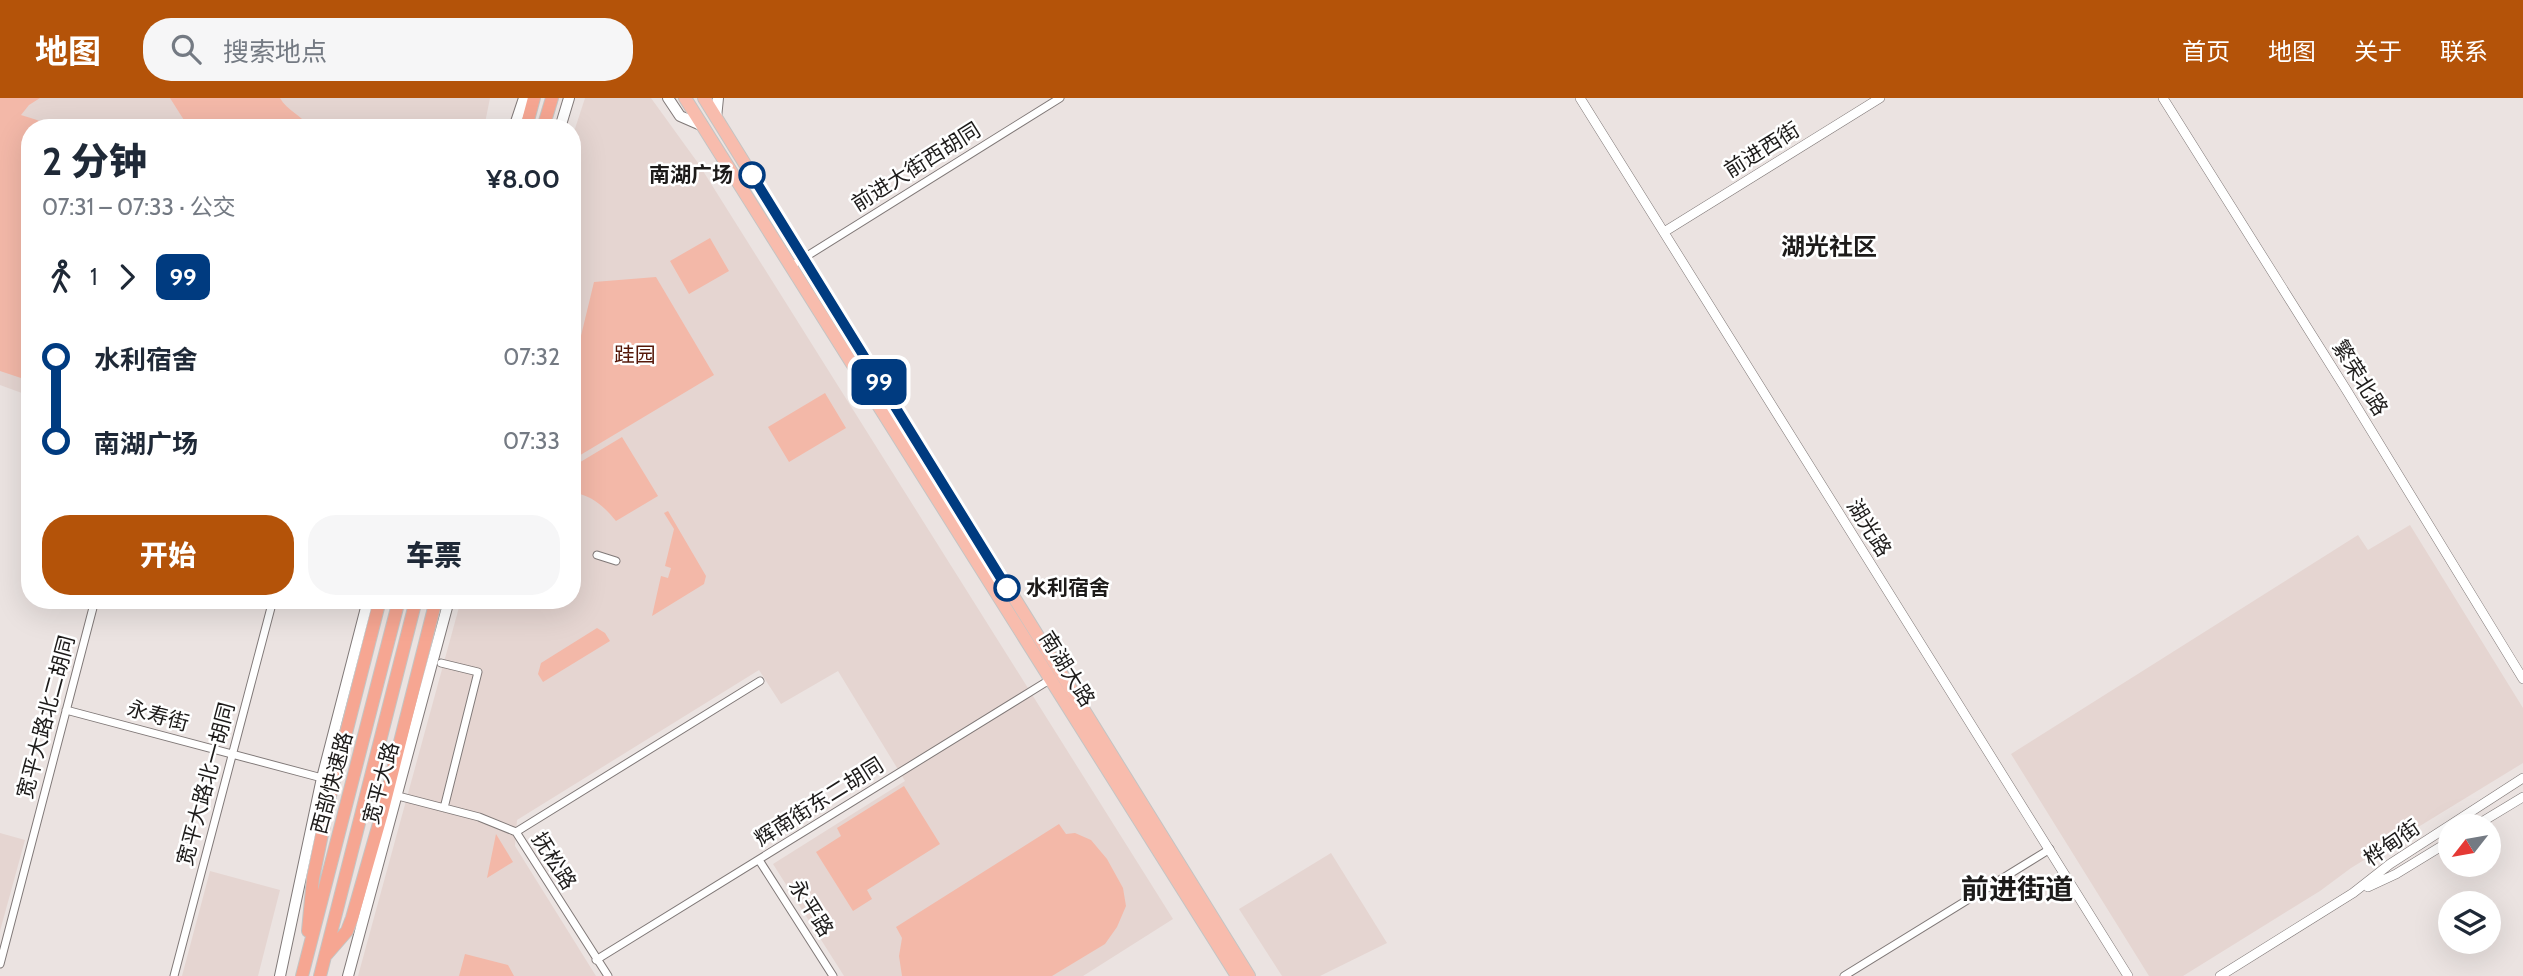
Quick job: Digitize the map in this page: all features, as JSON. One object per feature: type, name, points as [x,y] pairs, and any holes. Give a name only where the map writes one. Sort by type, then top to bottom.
[{"type":"highway","points":[[546,119],[552,98]]},
{"type":"highway","points":[[526,100],[526,119]]},
{"type":"highway","points":[[308,953],[309,910],[318,852],[378,609]]},
{"type":"highway","name":"西部快速路","points":[[302,976],[397,609]]},
{"type":"highway","name":"西部快速路","points":[[320,976],[414,609]]},
{"type":"highway","points":[[325,957],[347,931],[352,918],[382,813],[434,609]]},
{"type":"main road","points":[[563,119],[569,98]]},
{"type":"main road","points":[[668,98],[680,116],[703,126]]},
{"type":"main road","name":"南湖大路","points":[[685,98],[1249,976]]},
{"type":"main road","name":"南湖大路","points":[[704,98],[1237,976]]},
{"type":"main road","points":[[716,118],[718,98]]},
{"type":"main road","points":[[518,119],[526,100]]},
{"type":"main road","points":[[280,976],[322,778],[366,609]]},
{"type":"main road","name":"宽平大路","points":[[348,976],[447,609]]},
{"type":"street","name":"前进大街西胡同","points":[[791,266],[1060,98]]},
{"type":"street","name":"湖光路","points":[[1580,98],[2129,976]]},
{"type":"street","name":"前进西街","points":[[1664,232],[1880,98]]},
{"type":"street","name":"繁荣北路","points":[[2163,98],[2523,679]]},
{"type":"street","points":[[597,555],[617,561]]},
{"type":"street","name":"宽平大路北二胡同","points":[[0,964],[93,609]]},
{"type":"street","name":"宽平大路北一胡同","points":[[174,976],[271,609]]},
{"type":"street","points":[[441,663],[478,672],[444,808]]},
{"type":"street","name":"辉南街东二胡同","points":[[596,960],[759,860],[775,855],[1055,676]]},
{"type":"street","points":[[516,832],[760,681]]},
{"type":"street","name":"永寿街","points":[[66,710],[322,778]]},
{"type":"street","name":"桦甸街","points":[[2220,976],[2353,893],[2390,864],[2523,778]]},
{"type":"street","name":"抚松路","points":[[398,796],[479,817],[516,832],[608,976]]},
{"type":"street","points":[[2495,814],[2523,797]]},
{"type":"street","name":"桦甸街","points":[[2353,893],[2396,874],[2438,848]]},
{"type":"street","points":[[1844,976],[2049,849]]},
{"type":"street","name":"永平路","points":[[759,860],[833,976]]},
{"type":"shaded area","points":[[0,98],[490,98],[486,119],[21,119],[21,393],[0,385]]},
{"type":"shaded area","points":[[585,98],[651,98],[698,163],[1173,919],[1083,976],[844,976],[773,864],[905,781],[838,671],[781,704],[759,670],[517,820],[515,846],[596,976],[358,976],[459,609],[581,609],[581,119],[578,119]]},
{"type":"shaded area","points":[[2410,525],[2523,708],[2523,763],[2351,868],[2320,891],[2183,976],[2149,976],[2011,754],[2358,535],[2368,550]]},
{"type":"shaded area","points":[[0,833],[25,840],[0,931]]},
{"type":"shaded area","points":[[1331,853],[1387,943],[1320,976],[1282,976],[1239,909]]},
{"type":"shaded area","points":[[210,871],[280,890],[258,976],[182,976]]},
{"type":"green space","points":[[0,98],[40,98],[29,105],[21,115],[34,119],[21,119],[21,378],[0,371]]},
{"type":"green space","points":[[170,98],[280,98],[302,119],[183,119]]},
{"type":"green space","points":[[710,238],[729,271],[689,294],[670,261]]},
{"type":"green space","name":"跬园","points":[[656,277],[714,375],[581,455],[581,336],[594,282]]},
{"type":"green space","points":[[825,393],[846,428],[789,462],[768,427]]},
{"type":"green space","points":[[622,437],[658,496],[616,521],[597,502],[581,495],[581,462]]},
{"type":"green space","points":[[668,511],[706,576],[704,584],[652,616],[661,576],[668,578],[671,568],[665,566],[674,529],[664,513]]},
{"type":"green space","points":[[597,628],[605,633],[610,641],[543,682],[538,674],[541,663]]},
{"type":"green space","points":[[904,786],[940,844],[867,890],[872,899],[853,911],[816,852],[841,836],[837,828]]},
{"type":"green space","points":[[1059,824],[1066,834],[1075,833],[1091,840],[1107,859],[1123,888],[1126,906],[1117,927],[1105,944],[1052,976],[902,976],[899,956],[902,938],[896,927]]},
{"type":"green space","points":[[496,834],[513,862],[487,878]]},
{"type":"green space","points":[[465,954],[508,965],[514,976],[459,976]]},
{"type":"bus line","name":"99","points":[[752,175],[1007,588]]},
{"type":"place","name":"南湖广场","points":[[752,175]]},
{"type":"place","name":"水利宿舍","points":[[1007,588]]},
{"type":"district","name":"湖光社区","points":[[1829,247]]},
{"type":"district","name":"前进街道","points":[[2017,889]]}]
